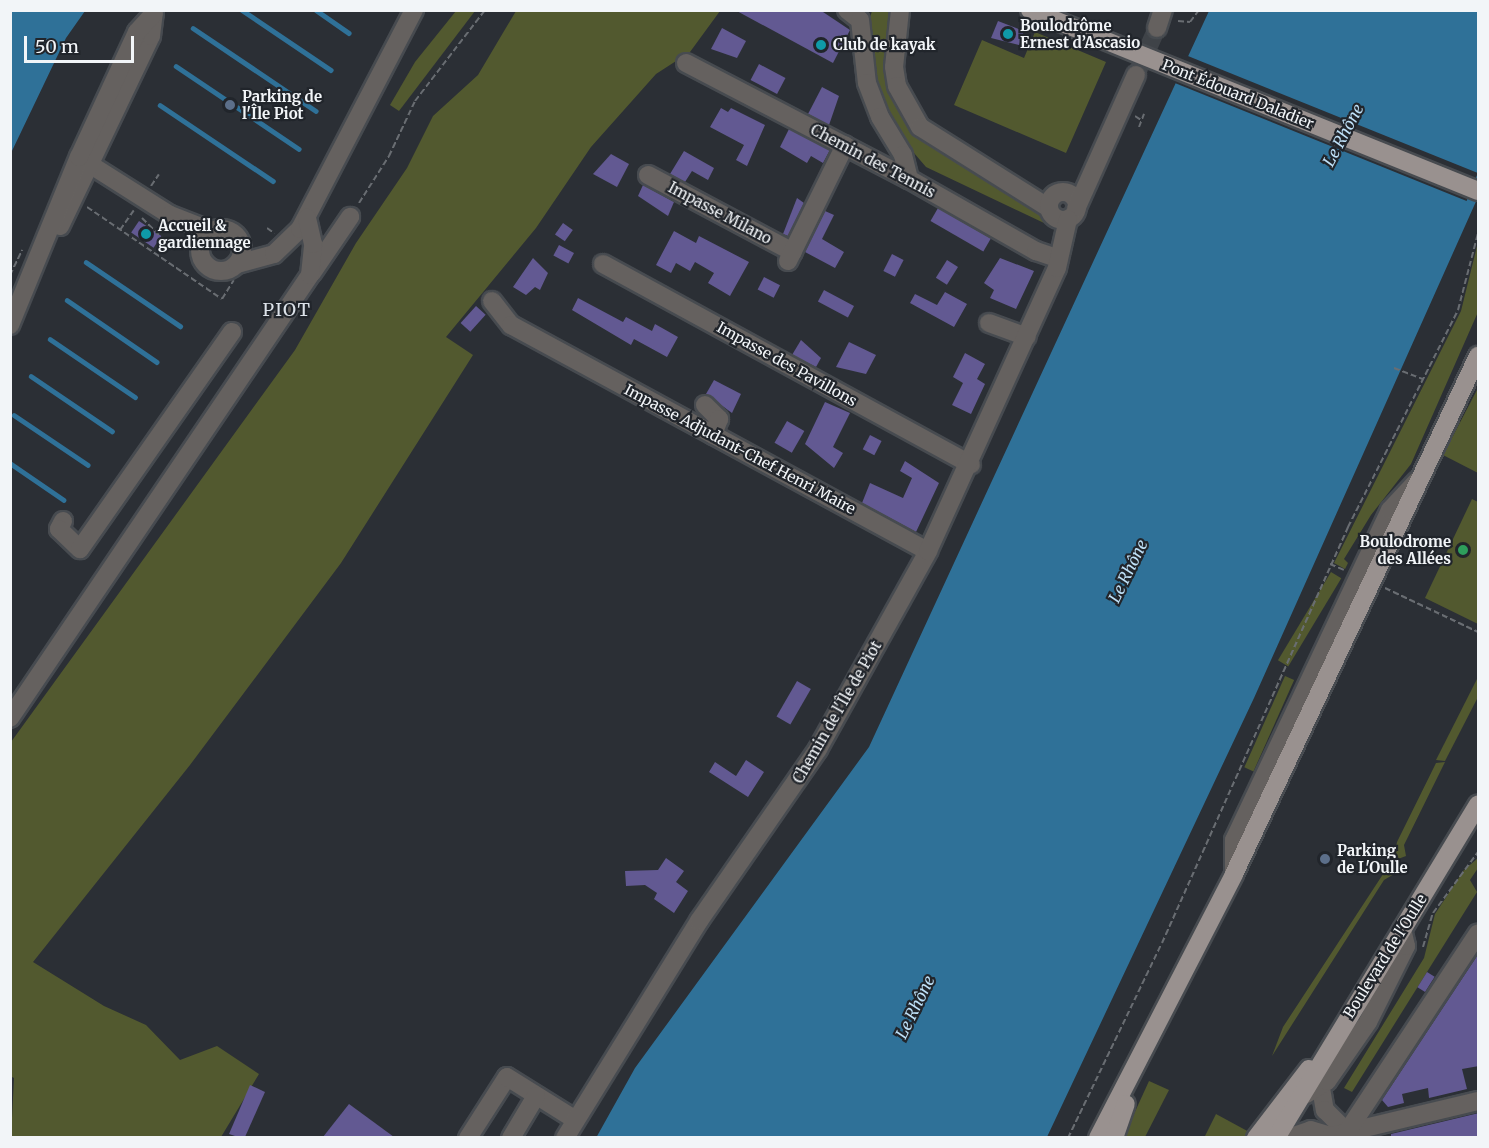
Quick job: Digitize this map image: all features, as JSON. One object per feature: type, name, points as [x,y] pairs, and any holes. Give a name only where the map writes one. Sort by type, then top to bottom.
[{"type":"main road","name":"Pont Édouard Daladier","points":[[1030,10],[1479,191]]},
{"type":"main road","points":[[1098,1137],[1234,874],[1417,481],[1479,356]]},
{"type":"main road","name":"Boulevard de l'Oulle","points":[[1290,1106],[1315,1083],[1340,1029],[1479,804]]},
{"type":"main road","points":[[1276,1137],[1290,1106],[1340,1029]]},
{"type":"main road","points":[[1114,1137],[1152,1032]]},
{"type":"main road","points":[[1256,1137],[1290,1106]]},
{"type":"street","points":[[170,215],[194,242],[202,261],[213,270],[226,271],[285,247],[307,218],[414,10]]},
{"type":"street","points":[[847,10],[860,20],[870,91],[903,155],[909,178]]},
{"type":"street","points":[[900,10],[894,67],[897,86],[920,127],[1022,188],[1061,206]]},
{"type":"street","points":[[10,325],[86,160],[151,36],[155,12]]},
{"type":"street","name":"Chemin des Tennis","points":[[686,63],[909,178],[1036,251],[1059,259]]},
{"type":"street","name":"Chemin de l'Île de Piot","points":[[565,1137],[574,1119],[699,921],[818,749],[928,551],[971,465],[1059,259],[1061,206],[1103,155],[1136,75]]},
{"type":"street","name":"Impasse Milano","points":[[648,175],[790,256],[845,145]]},
{"type":"street","points":[[86,160],[170,215],[211,231],[225,230],[238,238],[242,250],[241,263]]},
{"type":"street","points":[[10,718],[350,217]]},
{"type":"street","points":[[307,218],[313,244],[310,275]]},
{"type":"street","points":[[194,242],[211,231]]},
{"type":"street","name":"Impasse des Pavillons","points":[[603,264],[971,465]]},
{"type":"street","name":"Impasse Adjudant-Chef Henri Maire","points":[[492,301],[511,325],[551,348],[928,551]]},
{"type":"street","points":[[989,323],[1027,337]]},
{"type":"street","points":[[63,520],[59,529],[80,549],[232,332]]},
{"type":"street","points":[[705,405],[719,419],[713,435]]},
{"type":"street","points":[[1345,1135],[1325,1110],[1315,1083],[1343,1062],[1369,1020],[1406,946],[1402,929]]},
{"type":"street","points":[[1345,1135],[1479,933]]},
{"type":"street","points":[[1340,1029],[1369,1020]]},
{"type":"street","points":[[468,1137],[507,1077],[574,1119]]},
{"type":"street","points":[[511,1137],[536,1096]]},
{"type":"street","points":[[1288,1137],[1311,1130],[1331,1136],[1345,1135],[1479,1101]]},
{"type":"path","points":[[350,217],[389,156],[415,101],[485,10]]},
{"type":"path","points":[[1157,16],[1190,22],[1199,10]]},
{"type":"path","points":[[1139,127],[1144,114]]},
{"type":"path","points":[[148,190],[159,174]]},
{"type":"path","points":[[81,204],[222,299],[241,263]]},
{"type":"path","points":[[120,230],[134,211],[172,248],[194,242]]},
{"type":"path","points":[[267,238],[279,227]]},
{"type":"path","points":[[267,228],[274,233]]},
{"type":"path","points":[[1068,1137],[1162,943],[1330,564],[1458,310],[1479,233]]},
{"type":"path","points":[[1394,368],[1424,379]]},
{"type":"path","points":[[1330,564],[1351,572]]},
{"type":"path","points":[[1377,584],[1479,632]]},
{"type":"green space","points":[[456,11],[475,11],[399,111],[390,105],[415,62]]},
{"type":"green space","points":[[516,11],[720,11],[690,52],[656,74],[591,147],[536,228],[446,337],[473,355],[341,563],[190,765],[33,962],[104,1006],[146,1025],[180,1060],[217,1046],[259,1074],[221,1137],[11,1138],[14,1078],[10,1076],[11,742],[295,350],[356,243],[407,168],[433,116],[478,75]]},
{"type":"green space","points":[[872,11],[890,11],[886,77],[899,112],[924,141],[1031,201],[1044,223],[926,167],[890,125],[879,105],[868,24]]},
{"type":"green space","points":[[1035,32],[1106,62],[1066,153],[954,105],[982,40],[1024,58]]},
{"type":"green space","points":[[1478,242],[1478,312],[1411,464],[1371,515],[1344,559],[1348,563],[1345,569],[1334,563],[1461,311]]},
{"type":"green space","points":[[1478,388],[1478,473],[1443,455]]},
{"type":"green space","name":"Boulodrome des Allées","points":[[1472,499],[1478,502],[1478,624],[1425,598]]},
{"type":"green space","points":[[1331,572],[1341,578],[1288,666],[1278,660]]},
{"type":"green space","points":[[1285,676],[1294,680],[1253,771],[1244,767]]},
{"type":"green space","points":[[1478,677],[1478,697],[1445,761],[1436,760]]},
{"type":"green space","points":[[1445,762],[1404,845],[1406,856],[1398,859],[1394,857],[1397,842],[1436,763]]},
{"type":"green space","points":[[1478,858],[1478,868],[1470,880],[1477,892],[1352,1092],[1344,1088],[1424,958],[1435,914],[1464,870]]},
{"type":"green space","points":[[1389,865],[1401,870],[1384,880],[1272,1056],[1283,1027]]},
{"type":"green space","points":[[1149,1081],[1169,1090],[1145,1137],[1123,1138]]},
{"type":"green space","points":[[1216,1114],[1251,1133],[1247,1137],[1204,1138]]},
{"type":"water","points":[[11,10],[85,11],[66,38],[11,153]]},
{"type":"water","name":"Le Rhône","points":[[1209,11],[1478,11],[1478,197],[1254,698],[1047,1137],[596,1138],[635,1068],[869,747]]},
{"type":"pier","points":[[1183,54],[1478,173],[1467,201],[1172,82]]},
{"type":"building","name":"Club de kayak","points":[[735,10],[820,10],[850,30],[833,63]]},
{"type":"building","name":"Boulodrôme Ernest d’Ascasio","points":[[998,21],[1024,31],[1019,45],[991,38]]},
{"type":"building","points":[[722,28],[746,41],[737,58],[711,49]]},
{"type":"building","points":[[759,64],[785,78],[777,94],[751,80]]},
{"type":"building","points":[[822,87],[839,96],[829,125],[808,114]]},
{"type":"building","points":[[721,108],[728,112],[731,108],[765,125],[747,166],[736,160],[744,145],[710,127]]},
{"type":"building","points":[[789,129],[830,150],[823,163],[811,156],[807,163],[780,147]]},
{"type":"building","points":[[684,151],[714,168],[708,180],[692,171],[685,182],[670,174]]},
{"type":"building","points":[[611,154],[629,164],[617,187],[593,174]]},
{"type":"building","points":[[643,185],[674,202],[668,216],[638,196]]},
{"type":"building","points":[[797,198],[804,203],[788,236],[783,234]]},
{"type":"building","points":[[938,208],[991,238],[983,251],[930,221]]},
{"type":"building","points":[[825,211],[834,215],[822,239],[844,252],[835,268],[805,252]]},
{"type":"building","name":"Accueil & gardiennage","points":[[139,221],[161,236],[154,248],[131,233]]},
{"type":"building","points":[[563,223],[573,230],[565,241],[555,234]]},
{"type":"building","points":[[674,231],[696,243],[699,236],[749,262],[730,296],[708,283],[714,273],[695,262],[690,271],[676,263],[671,273],[656,265]]},
{"type":"building","points":[[559,245],[574,253],[568,264],[553,256]]},
{"type":"building","points":[[892,254],[904,260],[895,277],[883,271]]},
{"type":"building","points":[[533,258],[548,273],[540,290],[535,287],[526,295],[513,287]]},
{"type":"building","points":[[1000,258],[1034,271],[1016,309],[990,298],[994,290],[984,283]]},
{"type":"building","points":[[947,260],[958,267],[947,285],[936,278]]},
{"type":"building","points":[[764,277],[780,285],[774,298],[758,289]]},
{"type":"building","points":[[824,290],[854,306],[848,317],[818,301]]},
{"type":"building","points":[[945,292],[967,304],[954,327],[910,303],[915,294],[937,305]]},
{"type":"building","points":[[578,298],[623,322],[626,317],[652,331],[655,324],[678,337],[667,357],[634,339],[631,345],[572,310]]},
{"type":"building","points":[[476,306],[486,315],[470,332],[461,323]]},
{"type":"building","points":[[801,340],[821,358],[816,367],[792,355]]},
{"type":"building","points":[[849,342],[876,355],[866,374],[836,367]]},
{"type":"building","points":[[965,353],[985,364],[977,379],[985,384],[971,414],[952,405],[963,383],[953,377]]},
{"type":"building","points":[[714,380],[741,394],[732,413],[706,394]]},
{"type":"building","points":[[825,402],[850,413],[833,447],[843,453],[834,468],[805,444]]},
{"type":"building","points":[[787,421],[804,431],[792,453],[774,443]]},
{"type":"building","points":[[870,435],[882,441],[874,455],[863,449]]},
{"type":"building","points":[[905,461],[939,483],[916,532],[862,503],[870,483],[903,498],[912,478],[900,471]]},
{"type":"building","points":[[797,681],[811,689],[790,725],[776,717]]},
{"type":"building","points":[[746,760],[764,772],[748,797],[709,772],[715,762],[736,776]]},
{"type":"building","points":[[666,858],[684,871],[676,882],[688,891],[674,913],[654,899],[657,893],[645,885],[626,886],[625,871],[658,870]]},
{"type":"building","points":[[1479,953],[1479,1066],[1462,1069],[1467,1089],[1429,1098],[1428,1088],[1402,1094],[1404,1103],[1388,1107],[1382,1100]]},
{"type":"building","points":[[1427,972],[1435,977],[1425,992],[1417,987]]},
{"type":"building","points":[[250,1085],[265,1092],[245,1137],[238,1137],[229,1134]]},
{"type":"building","points":[[349,1104],[394,1137],[323,1137]]},
{"type":"building","points":[[1479,1113],[1479,1137],[1391,1137],[1391,1134]]},
{"type":"waterway","points":[[242,10],[331,70]]},
{"type":"waterway","points":[[316,10],[349,33]]},
{"type":"waterway","points":[[193,28],[316,111]]},
{"type":"waterway","points":[[176,66],[299,149]]},
{"type":"waterway","points":[[160,105],[273,181]]},
{"type":"waterway","points":[[86,262],[180,326]]},
{"type":"waterway","points":[[67,300],[157,362]]},
{"type":"waterway","points":[[50,339],[135,397]]},
{"type":"waterway","points":[[31,376],[112,431]]},
{"type":"waterway","points":[[14,415],[88,465]]},
{"type":"waterway","points":[[10,463],[64,500]]},
{"type":"tunnel","points":[[1136,75],[1157,28]]},
{"type":"place","name":"Boulodrôme Ernest d’Ascasio","points":[[1008,34]]},
{"type":"place","name":"Club de kayak","points":[[821,45]]},
{"type":"place","name":"Parking de l'Île Piot","points":[[230,105]]},
{"type":"place","name":"Accueil & gardiennage","points":[[146,234]]},
{"type":"place","name":"Boulodrome des Allées","points":[[1463,550]]},
{"type":"place","name":"Parking de L'Oulle","points":[[1325,859]]},
{"type":"district","name":"PIOT","points":[[287,310]]}]
